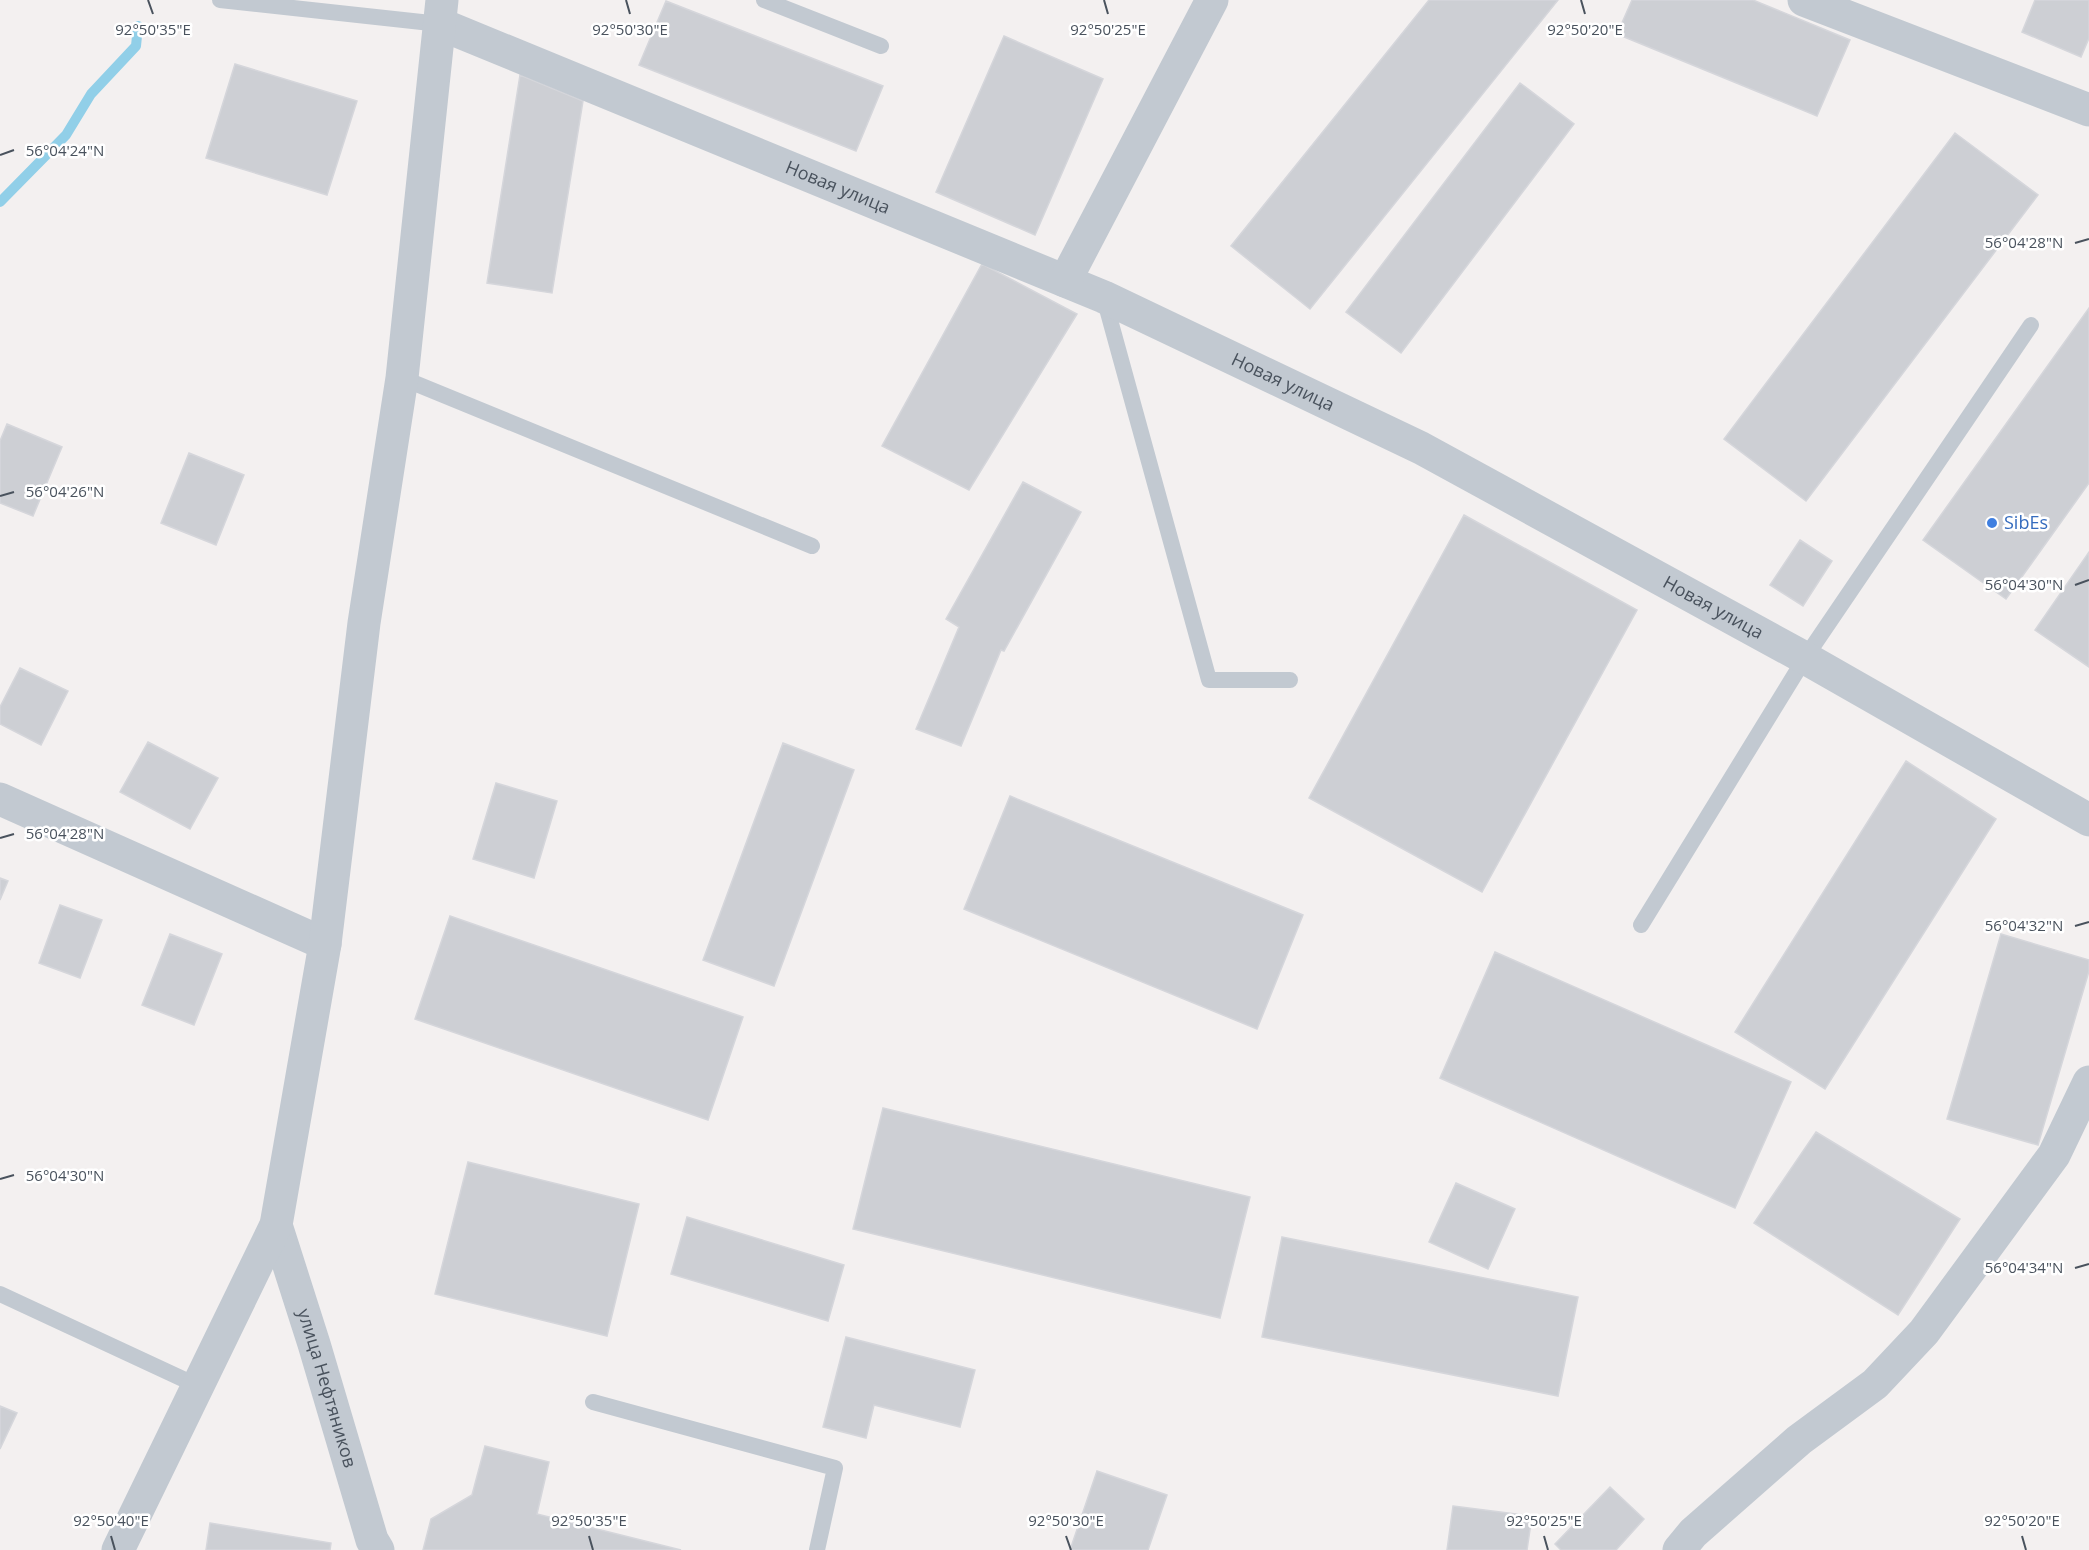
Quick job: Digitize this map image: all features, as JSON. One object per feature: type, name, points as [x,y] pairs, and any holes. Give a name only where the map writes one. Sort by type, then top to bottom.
[{"type":"street","points":[[1065,281],[1212,0]]},
{"type":"street","points":[[1804,0],[2089,110]]},
{"type":"street","name":"Новая улица","points":[[441,12],[1104,297],[1421,448],[1805,658],[2089,820]]},
{"type":"street","points":[[118,1550],[276,1225],[326,944],[364,622],[402,378],[441,12]]},
{"type":"street","points":[[0,799],[326,944]]},
{"type":"street","points":[[1679,1550],[1693,1533],[1799,1440],[1875,1384],[1924,1332],[2054,1155],[2089,1082]]},
{"type":"street","name":"улица Нефтяников","points":[[276,1225],[372,1540],[378,1550]]},
{"type":"lane","points":[[220,0],[441,12]]},
{"type":"lane","points":[[764,0],[881,46]]},
{"type":"lane","points":[[1104,297],[1209,680],[1290,680]]},
{"type":"lane","points":[[1641,926],[1805,658],[2031,325]]},
{"type":"lane","points":[[402,378],[813,546]]},
{"type":"lane","points":[[0,1294],[198,1386]]},
{"type":"lane","points":[[592,1402],[835,1468],[817,1550]]},
{"type":"building","points":[[1429,0],[1558,0],[1310,309],[1231,246]]},
{"type":"building","points":[[1632,0],[1753,0],[1850,40],[1817,116],[1617,34]]},
{"type":"building","points":[[2035,0],[2089,0],[2089,38],[2081,57],[2022,32]]},
{"type":"building","points":[[666,1],[883,86],[856,151],[639,65]]},
{"type":"building","points":[[1004,36],[1103,79],[1035,235],[936,192]]},
{"type":"building","points":[[235,64],[357,101],[327,195],[206,158]]},
{"type":"building","points":[[520,75],[583,101],[552,293],[487,283]]},
{"type":"building","points":[[1520,83],[1574,124],[1401,353],[1346,312]]},
{"type":"building","points":[[1955,133],[2038,195],[1806,501],[1724,439]]},
{"type":"building","points":[[982,264],[1077,314],[969,490],[882,446]]},
{"type":"building","points":[[2089,308],[2089,483],[2006,599],[1923,540]]},
{"type":"building","points":[[7,424],[62,447],[33,516],[0,503],[0,441]]},
{"type":"building","points":[[189,453],[244,475],[216,545],[161,523]]},
{"type":"building","points":[[1023,482],[1081,512],[1004,651],[1001,650],[961,746],[916,729],[959,627],[946,619]]},
{"type":"building","points":[[1464,515],[1637,610],[1482,892],[1309,798]]},
{"type":"building","points":[[1800,540],[1832,561],[1803,606],[1770,585]]},
{"type":"building","points":[[2089,552],[2089,667],[2035,630]]},
{"type":"building","points":[[20,668],[68,691],[41,745],[0,724],[0,707]]},
{"type":"building","points":[[148,742],[218,778],[190,829],[120,792]]},
{"type":"building","points":[[783,743],[854,770],[774,986],[703,960]]},
{"type":"building","points":[[1906,761],[1996,819],[1825,1089],[1735,1032]]},
{"type":"building","points":[[496,783],[557,801],[534,878],[473,859]]},
{"type":"building","points":[[1010,796],[1303,915],[1257,1029],[964,909]]},
{"type":"building","points":[[0,878],[8,881],[0,900]]},
{"type":"building","points":[[60,905],[102,920],[80,978],[39,963]]},
{"type":"building","points":[[450,916],[743,1017],[708,1120],[415,1019]]},
{"type":"building","points":[[170,934],[222,954],[194,1025],[142,1005]]},
{"type":"building","points":[[2001,934],[2089,960],[2089,971],[2038,1145],[1947,1119]]},
{"type":"building","points":[[1495,952],[1791,1082],[1735,1208],[1440,1078]]},
{"type":"building","points":[[883,1108],[1250,1197],[1220,1318],[853,1229]]},
{"type":"building","points":[[1816,1132],[1960,1219],[1898,1315],[1754,1223]]},
{"type":"building","points":[[468,1162],[639,1204],[607,1336],[435,1294]]},
{"type":"building","points":[[1456,1183],[1515,1209],[1488,1269],[1429,1242]]},
{"type":"building","points":[[687,1217],[844,1265],[828,1321],[671,1274]]},
{"type":"building","points":[[1282,1237],[1578,1297],[1558,1396],[1262,1337]]},
{"type":"building","points":[[846,1337],[975,1370],[960,1427],[874,1405],[866,1438],[823,1427]]},
{"type":"building","points":[[0,1406],[17,1413],[0,1449]]},
{"type":"building","points":[[485,1446],[549,1462],[537,1514],[681,1550],[423,1550],[431,1519],[472,1495]]},
{"type":"building","points":[[1097,1471],[1167,1495],[1148,1550],[1070,1550]]},
{"type":"building","points":[[1610,1487],[1644,1519],[1616,1550],[1561,1550],[1555,1544]]},
{"type":"building","points":[[1453,1506],[1532,1516],[1527,1550],[1447,1550]]},
{"type":"building","points":[[210,1523],[331,1543],[330,1550],[206,1550]]},
{"type":"waterway","points":[[0,202],[66,135],[91,94],[136,46],[138,26]]},
{"type":"place","name":"SibEs","points":[[1992,523]]}]
